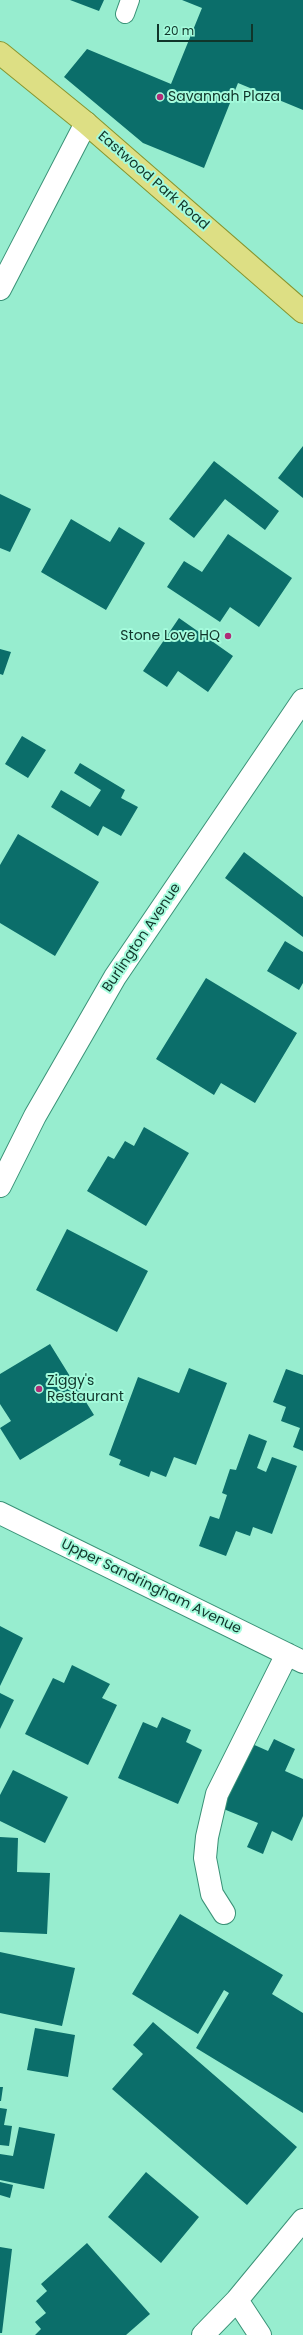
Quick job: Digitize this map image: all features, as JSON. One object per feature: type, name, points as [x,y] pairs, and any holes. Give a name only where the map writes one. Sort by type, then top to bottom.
[{"type":"main road","name":"Eastwood Park Road","points":[[0,53],[86,123],[303,312]]},
{"type":"street","points":[[0,289],[86,123]]},
{"type":"street","name":"Burlington Avenue","points":[[0,1186],[35,1116],[115,977],[303,700]]},
{"type":"street","name":"Upper Sandringham Avenue","points":[[0,1513],[295,1658]]},
{"type":"street","points":[[224,1913],[212,1894],[205,1858],[207,1837],[218,1794],[295,1658]]},
{"type":"street","points":[[203,2335],[237,2300],[303,2220]]},
{"type":"street","points":[[237,2300],[260,2335]]},
{"type":"building","points":[[70,0],[104,0],[99,11]]},
{"type":"building","name":"Savannah Plaza","points":[[182,0],[303,0],[303,110],[238,83],[204,168],[143,143],[64,77],[87,49],[171,84],[202,8]]},
{"type":"building","points":[[303,446],[303,498],[278,478]]},
{"type":"building","points":[[214,461],[279,511],[265,530],[225,499],[194,538],[169,519]]},
{"type":"building","points":[[0,494],[31,509],[10,552],[0,548]]},
{"type":"building","points":[[71,519],[110,542],[119,527],[145,543],[106,610],[41,572]]},
{"type":"building","points":[[228,534],[292,578],[259,627],[230,607],[220,622],[167,587],[184,561],[202,572]]},
{"type":"building","points":[[179,618],[233,656],[208,692],[178,671],[167,687],[143,671]]},
{"type":"building","points":[[0,649],[11,652],[3,675],[0,674]]},
{"type":"building","points":[[22,736],[46,750],[28,778],[5,764]]},
{"type":"building","points":[[80,763],[125,790],[121,798],[138,807],[121,836],[103,826],[98,836],[51,807],[61,790],[90,807],[101,790],[74,773]]},
{"type":"building","points":[[18,834],[99,882],[55,956],[0,923],[0,865]]},
{"type":"building","points":[[244,852],[303,897],[303,937],[225,878]]},
{"type":"building","points":[[285,941],[303,952],[303,983],[299,990],[267,971]]},
{"type":"building","points":[[206,978],[297,1033],[255,1103],[221,1083],[214,1095],[156,1059]]},
{"type":"building","points":[[144,1127],[189,1153],[146,1226],[87,1191],[108,1156],[114,1159],[125,1141],[134,1146]]},
{"type":"building","points":[[67,1229],[148,1271],[117,1332],[36,1290]]},
{"type":"building","name":"Ziggy's Restaurant","points":[[50,1344],[94,1415],[20,1460],[0,1428],[11,1421],[0,1404],[0,1374]]},
{"type":"building","points":[[189,1368],[227,1383],[196,1465],[174,1457],[166,1477],[151,1471],[149,1477],[119,1465],[121,1460],[109,1455],[138,1377],[179,1393]]},
{"type":"building","points":[[286,1369],[303,1375],[303,1451],[293,1447],[300,1428],[281,1421],[286,1407],[273,1402]]},
{"type":"building","points":[[249,1434],[267,1441],[257,1468],[266,1472],[272,1457],[297,1466],[272,1534],[253,1527],[250,1536],[236,1531],[226,1556],[199,1546],[210,1516],[219,1519],[227,1495],[222,1493],[230,1469],[236,1470]]},
{"type":"building","points":[[0,1626],[23,1638],[0,1686]]},
{"type":"building","points":[[72,1665],[110,1684],[102,1698],[117,1705],[88,1765],[25,1734],[53,1678],[64,1683]]},
{"type":"building","points":[[0,1693],[14,1700],[0,1729]]},
{"type":"building","points":[[162,1717],[191,1730],[186,1742],[202,1750],[178,1804],[118,1778],[143,1722],[157,1728]]},
{"type":"building","points":[[274,1739],[295,1749],[285,1771],[303,1779],[303,1816],[292,1841],[272,1831],[263,1854],[247,1847],[258,1823],[221,1808],[250,1743],[268,1751]]},
{"type":"building","points":[[13,1770],[68,1797],[45,1843],[0,1821],[0,1795]]},
{"type":"building","points":[[0,1837],[18,1838],[17,1872],[50,1873],[47,1934],[0,1932]]},
{"type":"building","points":[[180,1914],[283,1975],[272,1994],[303,2013],[303,2113],[196,2048],[229,1993],[224,1990],[198,2034],[132,1994]]},
{"type":"building","points":[[0,1952],[75,1968],[62,2026],[0,2013]]},
{"type":"building","points":[[153,2022],[297,2147],[247,2205],[112,2089],[143,2054],[133,2045]]},
{"type":"building","points":[[35,2028],[75,2035],[68,2077],[27,2070]]},
{"type":"building","points":[[0,2087],[3,2087],[1,2101],[0,2101]]},
{"type":"building","points":[[0,2108],[7,2109],[4,2125],[12,2126],[9,2146],[0,2145]]},
{"type":"building","points":[[19,2127],[55,2134],[44,2189],[0,2180],[0,2154],[13,2156]]},
{"type":"building","points":[[146,2172],[199,2217],[161,2263],[108,2217]]},
{"type":"building","points":[[0,2182],[13,2185],[10,2198],[0,2195]]},
{"type":"building","points":[[87,2243],[150,2314],[126,2335],[35,2335],[41,2329],[35,2322],[46,2313],[36,2301],[47,2291],[41,2284]]},
{"type":"building","points":[[0,2247],[12,2249],[2,2333],[0,2333]]},
{"type":"place","name":"Savannah Plaza","points":[[160,97]]},
{"type":"place","name":"Stone Love HQ","points":[[228,636]]},
{"type":"place","name":"Ziggy's Restaurant","points":[[39,1389]]}]
